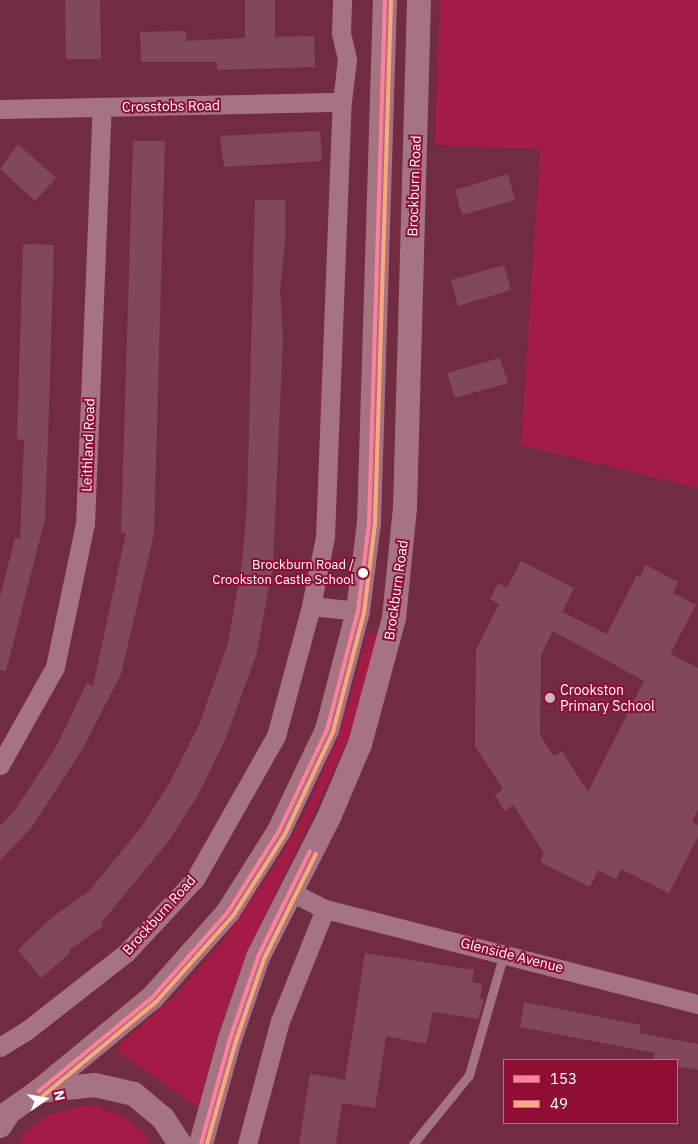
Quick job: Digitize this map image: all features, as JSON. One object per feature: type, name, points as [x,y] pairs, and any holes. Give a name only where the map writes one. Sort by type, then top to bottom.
[{"type":"street","name":"Brockburn Road","points":[[0,1047],[26,1031],[126,953],[195,879],[276,736],[311,606],[325,537],[342,102],[347,59],[341,33],[342,0]]},
{"type":"street","points":[[0,1126],[31,1095],[152,998],[216,926],[252,877],[301,789],[327,730],[358,611],[369,523],[384,0]]},
{"type":"street","name":"Brockburn Road","points":[[201,1144],[242,1002],[258,957],[289,891],[329,817],[360,744],[376,696],[394,618],[405,508],[419,0]]},
{"type":"street","name":"Crosstobs Road","points":[[0,109],[342,102]]},
{"type":"street","name":"Leithland Road","points":[[0,764],[54,667],[85,524],[102,108]]},
{"type":"street","points":[[311,606],[358,611],[394,618]]},
{"type":"street","name":"Glenside Avenue","points":[[289,891],[325,909],[504,953],[698,1004]]},
{"type":"street","points":[[247,1144],[280,1021],[325,909]]},
{"type":"street","points":[[0,1112],[31,1095],[95,1085],[134,1094],[163,1118],[180,1144]]},
{"type":"lane","points":[[413,1144],[469,1075],[504,953]]},
{"type":"shaded area","points":[[440,0],[698,0],[698,488],[521,445],[540,149],[435,145]]},
{"type":"shaded area","points":[[368,633],[379,635],[348,740],[246,955],[219,1030],[198,1107],[117,1051],[121,1044],[176,995],[223,941],[280,858],[306,811],[341,729]]},
{"type":"shaded area","points":[[83,1106],[97,1106],[124,1117],[142,1131],[150,1144],[18,1144],[26,1132],[48,1115]]},
{"type":"building","points":[[65,0],[100,0],[101,59],[66,59]]},
{"type":"building","points":[[245,0],[275,0],[275,37],[314,36],[315,67],[217,70],[217,62],[141,62],[140,32],[186,31],[186,41],[245,38]]},
{"type":"building","points":[[320,131],[322,161],[224,167],[220,136]]},
{"type":"building","points":[[133,141],[165,141],[154,534],[121,674],[83,748],[32,827],[0,860],[0,826],[15,810],[55,749],[87,683],[93,686],[126,533],[121,533]]},
{"type":"building","points":[[18,144],[56,178],[35,201],[0,169]]},
{"type":"building","points":[[508,174],[515,200],[462,215],[455,190]]},
{"type":"building","points":[[255,200],[285,200],[285,241],[280,290],[283,337],[273,566],[256,656],[225,740],[198,795],[168,842],[101,923],[103,926],[69,950],[71,952],[41,978],[18,950],[50,919],[89,891],[140,829],[169,784],[199,725],[228,643],[242,564],[247,505]]},
{"type":"building","points":[[23,244],[54,245],[45,519],[6,671],[0,670],[0,597],[15,538],[20,539],[24,440],[17,439]]},
{"type":"building","points":[[504,265],[511,290],[458,306],[451,280]]},
{"type":"building","points":[[500,358],[508,383],[455,398],[447,373]]},
{"type":"building","points":[[521,561],[574,588],[562,612],[607,634],[637,575],[640,577],[646,565],[678,582],[673,593],[696,605],[670,654],[698,668],[698,809],[692,822],[698,825],[698,837],[669,893],[621,869],[616,879],[598,870],[590,887],[540,862],[544,853],[513,805],[505,811],[495,795],[503,789],[475,746],[476,650],[499,604],[490,599],[498,583],[507,588]],"holes":[[[553,631],[644,681],[588,792],[562,751],[554,756],[540,735],[541,655]]]},
{"type":"building","points":[[365,953],[474,970],[472,982],[482,984],[480,999],[484,999],[478,1019],[433,1012],[426,1044],[386,1036],[375,1108],[342,1103],[336,1144],[299,1144],[310,1074],[345,1080]]},
{"type":"building","points":[[524,1002],[641,1025],[639,1033],[698,1044],[698,1070],[678,1066],[678,1059],[653,1059],[655,1053],[520,1027]]},
{"type":"transit line","name":"153","points":[[39,1091],[152,998],[228,912],[279,831],[327,730],[358,611],[369,523],[385,0]]},
{"type":"transit line","name":"49","points":[[43,1096],[156,1002],[233,916],[285,834],[333,732],[364,613],[375,524],[391,0]]},
{"type":"transit line","name":"153","points":[[201,1144],[230,1039],[258,957],[310,851]]},
{"type":"transit line","name":"49","points":[[207,1144],[236,1041],[264,959],[316,854]]},
{"type":"place","name":"Brockburn Road / Crookston Castle School","points":[[363,573]]},
{"type":"place","name":"Crookston Primary School","points":[[550,698]]}]
